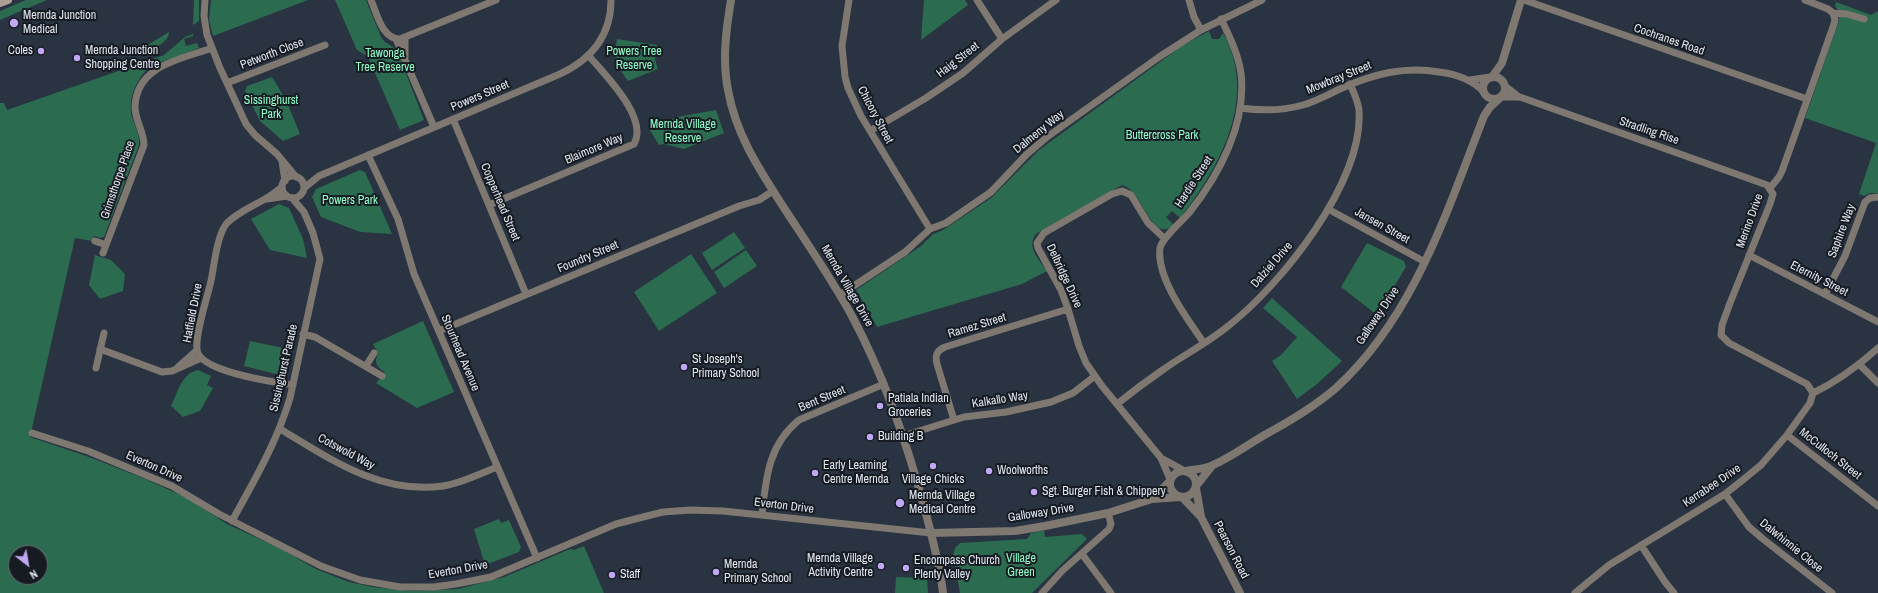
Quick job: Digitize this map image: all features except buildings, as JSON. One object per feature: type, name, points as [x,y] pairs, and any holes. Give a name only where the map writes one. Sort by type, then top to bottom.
[{"type":"main road","points":[[0,3],[8,0]]},
{"type":"street","points":[[205,0],[204,23],[212,48],[250,130],[272,149],[303,182],[303,191],[290,197],[284,192],[281,160]]},
{"type":"street","points":[[371,0],[387,34],[396,39],[406,59],[434,127]]},
{"type":"street","points":[[396,39],[405,38],[496,0]]},
{"type":"street","name":"Powers Street","points":[[303,191],[319,176],[560,74],[580,64],[589,56],[603,36],[607,25],[611,0]]},
{"type":"street","name":"Mernda Village Drive","points":[[731,0],[725,44],[728,90],[742,137],[754,161],[840,295],[871,353],[903,436],[931,533],[943,593]]},
{"type":"street","name":"Chicory Street","points":[[849,0],[842,46],[845,77],[852,100],[930,229]]},
{"type":"street","points":[[977,0],[1002,39]]},
{"type":"street","name":"Haig Street","points":[[870,131],[926,98],[963,73],[1002,39],[1056,0]]},
{"type":"street","points":[[1189,0],[1194,17],[1201,30]]},
{"type":"street","name":"Dalmeny Way","points":[[840,295],[905,252],[930,229],[946,223],[991,192],[1027,154],[1048,137],[1159,57],[1201,30],[1262,0]]},
{"type":"street","points":[[1502,63],[1505,92],[1501,97],[1490,99],[1484,92],[1484,83],[1502,63],[1521,0]]},
{"type":"street","name":"Cochranes Road","points":[[1524,0],[1807,99]]},
{"type":"street","points":[[1805,0],[1828,9],[1833,13],[1841,13],[1864,19]]},
{"type":"street","name":"Merino Drive","points":[[1813,393],[1806,384],[1722,338],[1722,325],[1772,198],[1770,188],[1782,171],[1833,27],[1833,13]]},
{"type":"street","name":"Hardie Street","points":[[1164,239],[1195,204],[1214,175],[1230,141],[1240,108],[1242,85],[1238,60],[1230,37],[1221,19]]},
{"type":"street","points":[[405,38],[406,59]]},
{"type":"street","name":"Petworth Close","points":[[227,83],[325,45]]},
{"type":"street","name":"Grimsthorpe Place","points":[[103,253],[144,146],[144,140],[137,119],[135,106],[144,79],[156,68],[212,48]]},
{"type":"street","name":"Blaimore Way","points":[[489,205],[630,147],[634,144],[638,132],[623,96],[589,56]]},
{"type":"street","name":"Mowbray Street","points":[[1240,108],[1269,110],[1293,107],[1313,101],[1350,84],[1379,74],[1410,69],[1449,73],[1469,80],[1484,92]]},
{"type":"street","points":[[1491,77],[1499,78],[1505,84]]},
{"type":"street","name":"Mowbray Street","points":[[1469,80],[1491,77]]},
{"type":"street","name":"Dalziel Drive","points":[[1117,404],[1163,370],[1227,327],[1263,293],[1296,256],[1328,209],[1338,191],[1350,160],[1358,129],[1358,108],[1350,84]]},
{"type":"street","name":"Stradling Rise","points":[[1505,84],[1520,97]]},
{"type":"street","name":"Galloway Drive","points":[[1484,92],[1484,116]]},
{"type":"street","name":"Stradling Rise","points":[[1501,97],[1520,97],[1764,183],[1770,188]]},
{"type":"street","name":"Galloway Drive","points":[[1186,471],[1212,466],[1304,412],[1344,380],[1376,343],[1390,324],[1424,262],[1449,206],[1484,116],[1490,107],[1501,97]]},
{"type":"street","name":"Copperhead Street","points":[[453,119],[526,294]]},
{"type":"street","name":"Stourhead Avenue","points":[[368,154],[398,219],[409,262],[537,558]]},
{"type":"street","name":"Powers Street","points":[[297,177],[319,176]]},
{"type":"street","points":[[284,184],[290,177],[297,177]]},
{"type":"street","name":"Hatfield Drive","points":[[284,184],[267,199],[228,222],[223,230],[201,322],[197,350],[201,358],[207,363],[241,376],[293,385]]},
{"type":"street","name":"Foundry Street","points":[[439,331],[744,204],[759,200],[771,188]]},
{"type":"street","name":"Sissinghurst Parade","points":[[303,191],[304,212]]},
{"type":"street","name":"Delbridge Drive","points":[[1164,239],[1148,223],[1131,195],[1122,191],[1112,194],[1044,233],[1038,240],[1038,248],[1059,285],[1068,308],[1079,346],[1095,376],[1162,458],[1170,480]]},
{"type":"street","name":"Hatfield Drive","points":[[267,199],[290,197]]},
{"type":"street","name":"Sissinghurst Parade","points":[[232,521],[269,453],[280,429],[290,398],[320,259],[314,233],[304,212],[290,197]]},
{"type":"street","name":"Saphire Way","points":[[1825,294],[1845,256],[1864,204],[1874,198]]},
{"type":"street","name":"Jansen Street","points":[[1328,209],[1424,262]]},
{"type":"street","points":[[1164,239],[1161,244],[1160,254],[1170,288],[1182,311],[1204,343]]},
{"type":"street","points":[[95,241],[106,245]]},
{"type":"street","name":"Eternity Street","points":[[1749,255],[1878,322]]},
{"type":"street","name":"Ramez Street","points":[[954,420],[937,364],[936,356],[938,351],[944,347],[1068,308]]},
{"type":"street","points":[[96,368],[104,333]]},
{"type":"street","points":[[303,334],[316,337],[382,376]]},
{"type":"street","points":[[1813,393],[1859,364],[1878,348]]},
{"type":"street","points":[[100,349],[155,371],[167,372],[201,358]]},
{"type":"street","points":[[176,369],[197,350]]},
{"type":"street","points":[[366,366],[374,353]]},
{"type":"street","points":[[1859,364],[1878,383]]},
{"type":"street","name":"Kalkallo Way","points":[[903,436],[954,420],[1006,412],[1051,402],[1073,393],[1095,376]]},
{"type":"street","name":"Bent Street","points":[[762,514],[768,466],[790,427],[799,420],[884,384]]},
{"type":"street","name":"Kerrabee Drive","points":[[1576,593],[1609,565],[1725,494],[1761,465],[1787,435],[1810,403],[1813,393]]},
{"type":"street","name":"Cotswold Way","points":[[280,429],[359,474],[383,483],[399,486],[442,486],[457,483],[497,467]]},
{"type":"street","name":"Everton Drive","points":[[32,433],[88,451],[148,475],[186,494],[232,521],[321,566],[360,580],[400,587],[434,587],[475,581],[537,558],[616,524],[663,512],[706,510],[762,514],[931,533]]},
{"type":"street","name":"McCulloch Street","points":[[1787,435],[1878,506]]},
{"type":"street","name":"Delbridge Drive","points":[[1162,458],[1186,471]]},
{"type":"street","name":"Galloway Drive","points":[[1196,487],[1212,466]]},
{"type":"street","points":[[1186,471],[1193,475],[1196,487],[1190,495],[1181,497],[1170,489],[1170,480],[1176,472],[1186,471]]},
{"type":"street","name":"Galloway Drive","points":[[1152,499],[1170,480]]},
{"type":"street","name":"Pearson Road","points":[[1196,487],[1201,517],[1240,593]]},
{"type":"street","name":"Dalwhinnie Close","points":[[1725,494],[1739,514],[1763,539],[1832,593]]},
{"type":"street","name":"Galloway Drive","points":[[931,533],[1015,531],[1108,513],[1152,499],[1181,497]]},
{"type":"street","name":"Pearson Road","points":[[1181,497],[1201,517]]},
{"type":"street","points":[[1042,593],[1108,530],[1111,524],[1108,513]]},
{"type":"street","points":[[1641,545],[1674,593]]},
{"type":"street","points":[[1082,554],[1111,593]]},
{"type":"green space","points":[[26,0],[47,0],[0,20],[0,11]]},
{"type":"green space","points":[[194,0],[199,0],[199,21],[193,25]]},
{"type":"green space","points":[[211,0],[308,0],[213,36],[209,20]]},
{"type":"green space","name":"Tawonga Tree Reserve","points":[[335,0],[366,0],[381,37],[384,41],[397,50],[424,120],[400,130],[368,57],[357,50]]},
{"type":"green space","points":[[924,0],[965,0],[968,5],[921,40]]},
{"type":"green space","points":[[1836,2],[1871,15],[1878,11],[1878,193],[1870,193],[1864,196],[1859,194],[1876,143],[1805,118],[1839,21],[1839,11],[1835,6]]},
{"type":"green space","name":"Buttercross Park","points":[[1209,31],[1212,39],[1219,39],[1223,33],[1233,57],[1237,82],[1236,106],[1230,130],[1221,154],[1209,177],[1180,218],[1172,211],[1166,217],[1174,225],[1166,229],[1159,228],[1153,223],[1130,189],[1122,185],[1036,234],[1033,239],[1033,248],[1037,257],[1047,271],[1022,284],[877,327],[856,290],[921,246],[933,234],[943,230],[991,198],[1039,150],[1182,46]]},
{"type":"green space","points":[[169,32],[168,37],[159,45],[129,56]]},
{"type":"green space","points":[[193,34],[193,36],[184,39],[186,46],[197,43],[199,48],[151,66],[141,76],[134,89],[131,110],[138,134],[139,145],[104,237],[100,238],[94,236],[92,241],[75,238],[30,437],[92,458],[145,479],[187,498],[227,524],[281,549],[316,569],[349,582],[373,587],[410,591],[458,589],[504,577],[570,549],[574,550],[584,546],[604,593],[0,593],[0,103],[4,103],[7,110],[164,55],[185,37]]},
{"type":"green space","name":"Powers Tree Reserve","points":[[617,39],[657,45],[655,60],[658,69],[628,81],[616,62],[615,53]]},
{"type":"green space","name":"Sissinghurst Park","points":[[272,77],[286,100],[300,134],[283,141],[260,121],[245,91],[247,86]]},
{"type":"green space","name":"Mernda Village Reserve","points":[[716,110],[724,133],[684,149],[664,144],[659,145],[649,129],[677,117]]},
{"type":"green space","name":"Powers Park","points":[[360,170],[365,172],[392,234],[360,232],[321,217],[312,197],[316,189]]},
{"type":"green space","points":[[279,204],[289,208],[303,239],[307,258],[270,250],[251,219]]},
{"type":"green space","points":[[734,232],[745,248],[712,270],[702,253]]},
{"type":"green space","points":[[1367,243],[1404,261],[1406,267],[1377,315],[1341,287]]},
{"type":"green space","points":[[746,250],[757,266],[724,288],[714,272]]},
{"type":"green space","points":[[691,254],[717,293],[659,331],[634,292]]},
{"type":"green space","points":[[95,255],[111,260],[125,274],[123,291],[100,299],[89,285]]},
{"type":"green space","points":[[1272,298],[1342,361],[1317,384],[1297,399],[1272,361],[1281,355],[1297,337],[1263,308]]},
{"type":"green space","points":[[423,321],[454,392],[417,408],[376,383],[385,372],[376,362],[378,353],[373,344]]},
{"type":"green space","points":[[250,341],[288,349],[287,353],[290,361],[288,370],[276,374],[244,366]]},
{"type":"green space","points":[[198,370],[211,376],[207,385],[213,388],[200,411],[183,417],[171,406],[184,379],[192,372]]},
{"type":"green space","points":[[499,519],[501,523],[509,520],[521,547],[519,552],[485,565],[474,529]]},
{"type":"green space","name":"Village Green","points":[[1044,530],[1045,537],[1082,534],[1087,539],[1032,593],[960,593],[953,555],[955,548],[960,543],[1027,539],[1031,533]]},
{"type":"green space","points":[[896,577],[927,578],[928,593],[895,593]]},
{"type":"place","name":"Mernda Junction Medical","points":[[14,23]]},
{"type":"place","name":"Coles","points":[[41,51]]},
{"type":"place","name":"Mernda Junction Shopping Centre","points":[[77,58]]},
{"type":"place","name":"St Joseph's Primary School","points":[[684,367]]},
{"type":"place","name":"Patiala Indian Groceries","points":[[880,406]]},
{"type":"place","name":"Building B","points":[[870,437]]},
{"type":"place","name":"Village Chicks","points":[[933,466]]},
{"type":"place","name":"Woolworths","points":[[989,471]]},
{"type":"place","name":"Early Learning Centre Mernda","points":[[815,473]]},
{"type":"place","name":"Sgt. Burger Fish & Chippery","points":[[1034,492]]},
{"type":"place","name":"Mernda Village Medical Centre","points":[[900,503]]},
{"type":"place","name":"Mernda Village Activity Centre","points":[[881,566]]},
{"type":"place","name":"Encompass Church Plenty Valley","points":[[906,568]]},
{"type":"place","name":"Mernda Primary School","points":[[716,572]]},
{"type":"place","name":"Staff","points":[[612,575]]}]
